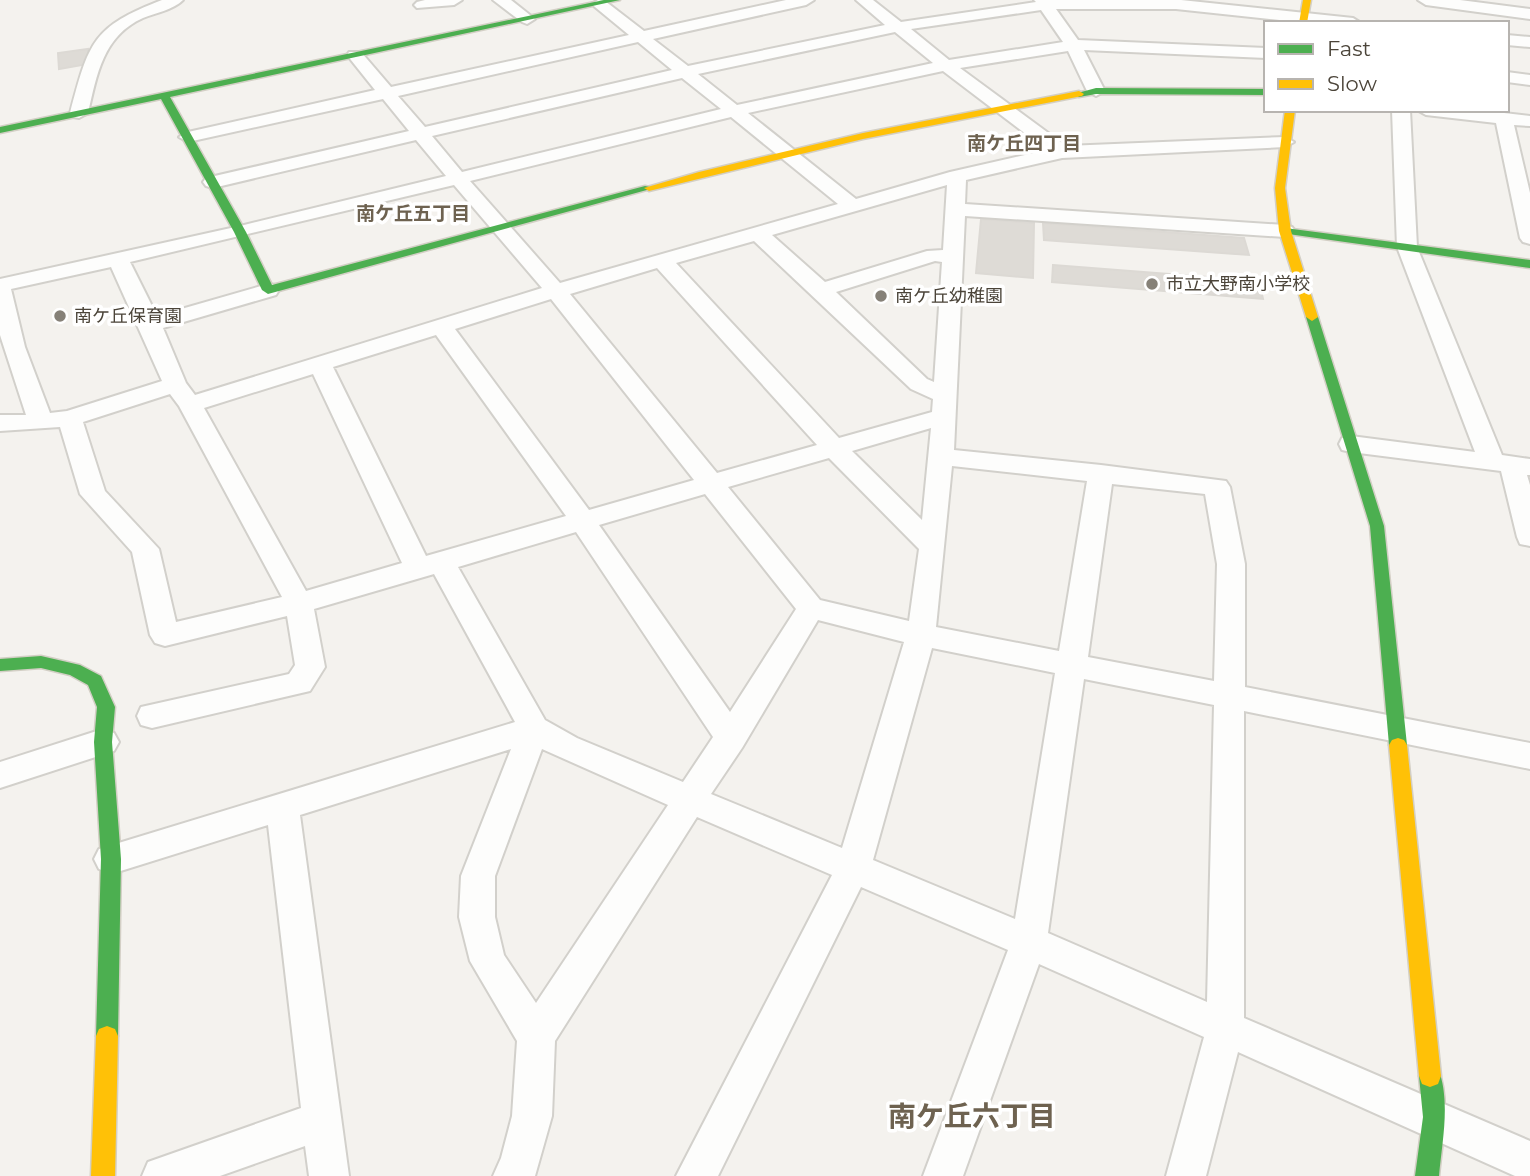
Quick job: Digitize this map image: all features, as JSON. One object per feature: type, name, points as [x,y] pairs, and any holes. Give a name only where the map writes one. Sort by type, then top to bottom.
[{"type":"street","points":[[79,113],[94,55],[106,40],[119,25],[175,0]]},
{"type":"street","points":[[422,5],[453,0]]},
{"type":"street","points":[[501,0],[527,19]]},
{"type":"street","points":[[188,137],[806,0]]},
{"type":"street","points":[[864,0],[999,107],[1062,152]]},
{"type":"street","points":[[212,182],[685,72],[896,27],[1044,2],[1175,2],[1303,20],[1307,0]]},
{"type":"street","points":[[1426,0],[1530,14]]},
{"type":"street","points":[[0,130],[608,2],[639,35],[853,206]]},
{"type":"street","points":[[1044,2],[1073,45],[1096,91]]},
{"type":"street","points":[[1509,40],[1530,42]]},
{"type":"street","points":[[41,422],[7,348],[0,287],[240,232],[734,111],[946,65],[1073,45],[1264,52]]},
{"type":"street","points":[[355,55],[556,292],[810,608],[921,635],[1530,756]]},
{"type":"street","points":[[1509,77],[1530,80]]},
{"type":"street","points":[[150,325],[268,290],[785,152],[999,107],[1096,91],[1264,92]]},
{"type":"street","points":[[164,95],[240,232],[268,290]]},
{"type":"street","points":[[1290,112],[1280,188],[1285,232],[1377,526],[1434,1118],[1427,1176]]},
{"type":"street","points":[[1401,112],[1407,247],[1511,464],[1530,537]]},
{"type":"street","points":[[1446,112],[1530,121]]},
{"type":"street","points":[[1504,118],[1530,238]]},
{"type":"street","points":[[0,423],[70,418],[320,365],[441,326],[757,233],[957,176],[1062,152],[1285,142]]},
{"type":"street","points":[[696,1176],[853,869],[921,635],[941,457],[957,176]]},
{"type":"street","points":[[956,209],[1285,232],[1530,264]]},
{"type":"street","points":[[757,233],[944,406]]},
{"type":"street","points":[[821,290],[934,255],[953,257]]},
{"type":"street","points":[[118,259],[183,395],[299,603],[310,667],[299,683],[152,716]]},
{"type":"street","points":[[662,261],[833,447],[933,547]]},
{"type":"street","points":[[441,326],[582,520],[731,738]]},
{"type":"street","points":[[320,365],[429,565],[534,729],[566,747],[1029,942],[1530,1161]]},
{"type":"street","points":[[70,418],[93,494],[145,549],[165,635],[299,603],[833,447],[944,406]]},
{"type":"street","points":[[1351,444],[1511,464]]},
{"type":"street","points":[[941,457],[1217,487],[1231,564],[1225,1028],[1186,1176]]},
{"type":"street","points":[[943,1176],[1029,942],[1101,473]]},
{"type":"street","points":[[513,1176],[519,1166],[532,1116],[536,1037],[731,738],[810,608]]},
{"type":"street","points":[[0,665],[41,662],[74,670],[95,681],[106,707],[103,742],[111,859],[103,1176]]},
{"type":"street","points":[[111,859],[534,729]]},
{"type":"street","points":[[534,729],[478,876],[477,917],[488,961],[536,1037]]},
{"type":"street","points":[[0,775],[103,742]]},
{"type":"street","points":[[282,807],[329,1176]]},
{"type":"street","points":[[162,1176],[322,1120]]},
{"type":"building","points":[[88,49],[88,64],[59,69],[58,53]]},
{"type":"building","points":[[981,219],[1034,223],[1033,278],[976,273]]},
{"type":"building","points":[[1043,223],[1244,238],[1249,255],[1044,240]]},
{"type":"building","points":[[1053,265],[1259,281],[1263,299],[1052,282]]},
{"type":"traffic: fast","points":[[0,130],[616,0]]},
{"type":"traffic: fast","points":[[1079,94],[1096,91],[1264,92]]},
{"type":"traffic: fast","points":[[164,95],[240,232],[268,290],[649,188]]},
{"type":"traffic: fast","points":[[1285,231],[1530,264]]},
{"type":"traffic: fast","points":[[1312,317],[1377,526],[1398,745]]},
{"type":"traffic: fast","points":[[0,665],[41,662],[74,670],[95,681],[106,707],[103,742],[111,859],[107,1036]]},
{"type":"traffic: fast","points":[[1427,1176],[1434,1117],[1430,1076]]},
{"type":"traffic: slow","points":[[1303,21],[1307,0]]},
{"type":"traffic: slow","points":[[649,188],[863,136],[1079,94]]},
{"type":"traffic: slow","points":[[1290,112],[1280,188],[1285,231],[1312,317]]},
{"type":"traffic: slow","points":[[1398,745],[1430,1076]]},
{"type":"traffic: slow","points":[[103,1176],[107,1036]]},
{"type":"place","name":"市立大野南小学校","points":[[1152,284]]},
{"type":"place","name":"南ケ丘幼稚園","points":[[881,296]]},
{"type":"place","name":"南ケ丘保育園","points":[[60,316]]},
{"type":"district","name":"南ケ丘四丁目","points":[[1024,143]]},
{"type":"district","name":"南ケ丘五丁目","points":[[413,213]]},
{"type":"district","name":"南ケ丘六丁目","points":[[972,1116]]}]
